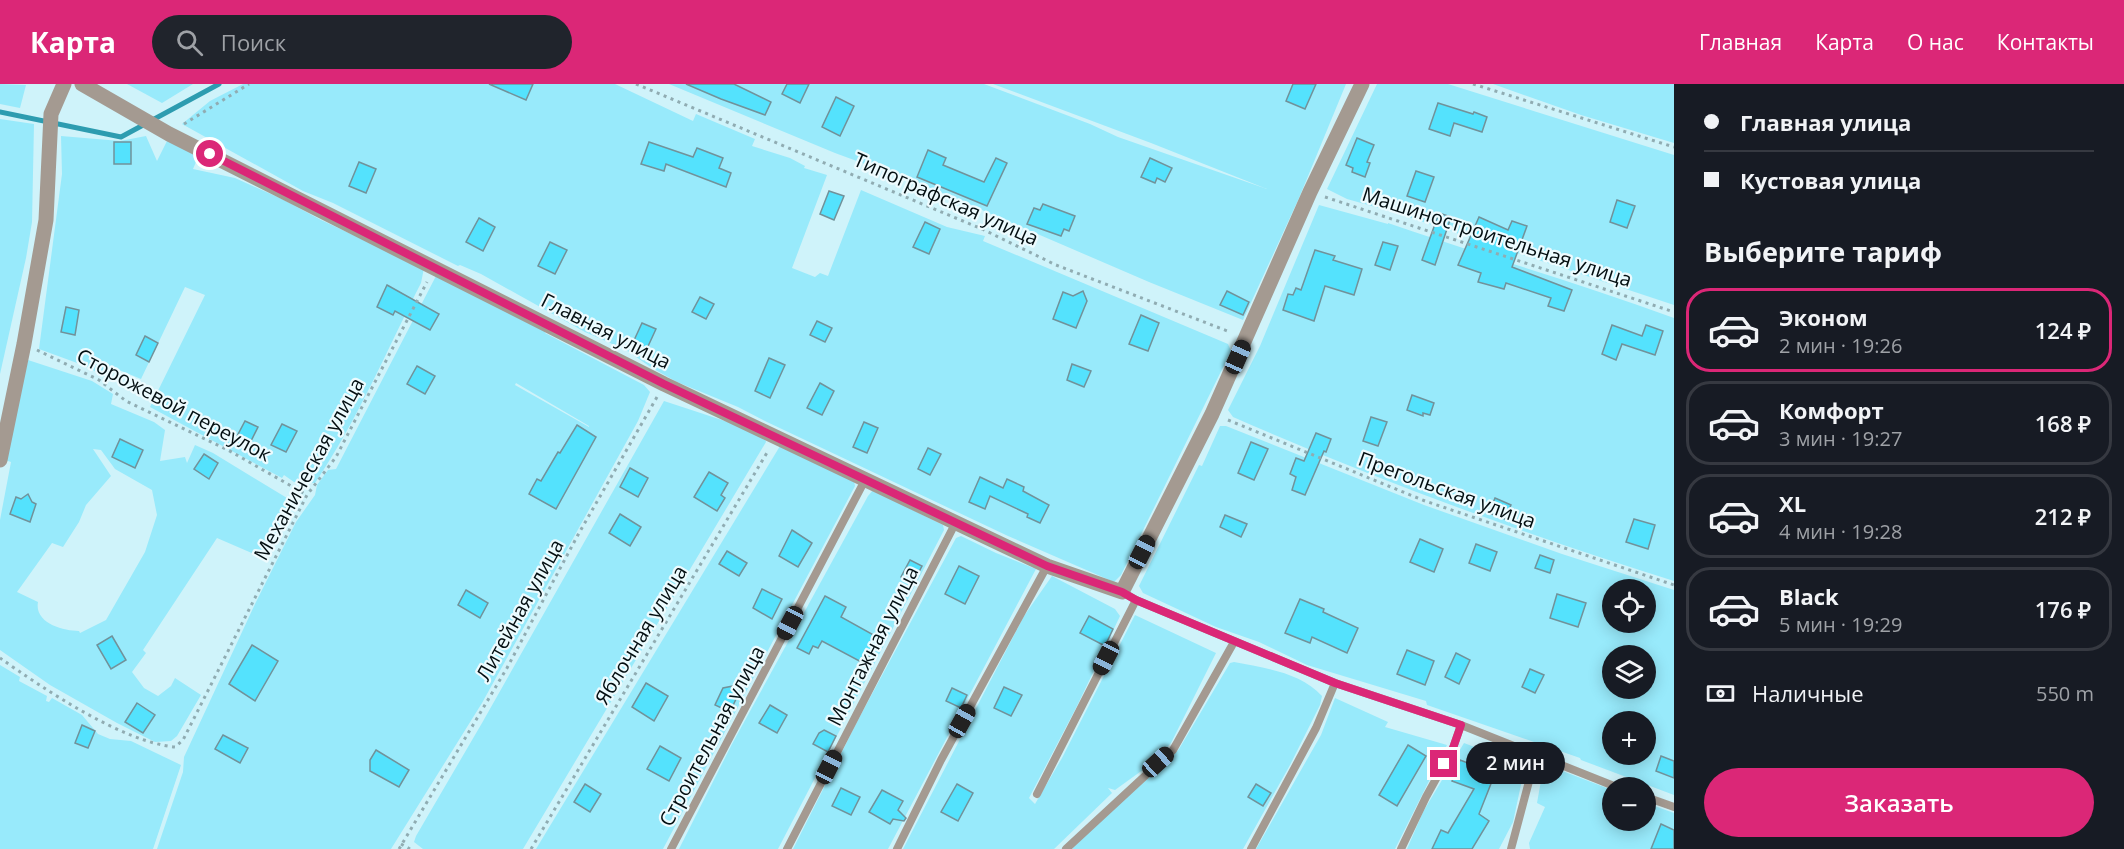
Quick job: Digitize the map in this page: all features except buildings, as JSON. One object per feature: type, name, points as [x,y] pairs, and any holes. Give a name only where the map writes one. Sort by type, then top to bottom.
[{"type":"street","points":[[0,460],[46,220],[51,114],[64,84]]},
{"type":"street","name":"Главная улица","points":[[82,84],[169,134],[664,384],[1047,566],[1122,592]]},
{"type":"street","points":[[1122,592],[1212,414],[1310,192],[1362,84]]},
{"type":"lane","name":"Строительная улица","points":[[671,849],[865,480]]},
{"type":"lane","name":"Монтажная улица","points":[[787,849],[956,522]]},
{"type":"lane","points":[[897,849],[941,760],[1047,566]]},
{"type":"lane","points":[[1122,592],[1234,642],[1335,683],[1461,725],[1602,782]]},
{"type":"lane","points":[[1037,794],[1136,600]]},
{"type":"lane","points":[[1066,849],[1173,750],[1234,642]]},
{"type":"lane","points":[[1251,849],[1316,728],[1335,683]]},
{"type":"lane","points":[[1401,849],[1453,748],[1461,725]]},
{"type":"lane","points":[[1511,849],[1536,755]]},
{"type":"lane","points":[[1656,801],[1674,807]]},
{"type":"path","points":[[169,134],[249,84]]},
{"type":"path","name":"Типографская улица","points":[[636,84],[982,229],[1056,265],[1246,338]]},
{"type":"path","points":[[1473,84],[1674,147]]},
{"type":"path","name":"Машиностроительная улица","points":[[1310,192],[1674,312]]},
{"type":"path","name":"Механическая улица","points":[[0,658],[28,678],[114,728],[163,746],[175,747],[183,740],[307,495],[336,457],[435,267]]},
{"type":"path","name":"Сторожевой переулок","points":[[24,344],[99,380],[126,401],[228,450],[307,495]]},
{"type":"path","name":"Литейная улица","points":[[399,849],[507,668],[664,384]]},
{"type":"path","name":"Прегольская улица","points":[[1212,414],[1425,501],[1674,585]]},
{"type":"path","name":"Яблочная улица","points":[[531,849],[777,437]]},
{"type":"path","points":[[401,844],[410,849]]},
{"type":"shaded area","points":[[0,84],[26,85],[20,108],[0,104]]},
{"type":"shaded area","points":[[127,84],[193,84],[162,103]]},
{"type":"shaded area","points":[[243,84],[615,84],[693,121],[696,114],[755,139],[752,146],[790,158],[805,166],[804,168],[827,175],[792,268],[815,277],[820,273],[828,276],[861,190],[947,227],[985,236],[983,241],[1228,344],[1231,351],[1121,575],[1114,582],[1008,536],[738,407],[677,382],[626,350],[585,332],[481,274],[458,266],[333,203],[303,191],[182,124],[210,101]]},
{"type":"shaded area","points":[[669,84],[984,84],[1118,137],[1267,189],[993,84],[1346,84],[1299,198],[1243,320],[933,189],[835,153]]},
{"type":"shaded area","points":[[1377,84],[1448,84],[1674,155],[1674,305],[1393,212],[1347,199],[1327,189]]},
{"type":"shaded area","points":[[1493,84],[1674,84],[1674,143],[1581,115]]},
{"type":"shaded area","points":[[0,119],[34,124],[32,222],[0,374]]},
{"type":"shaded area","points":[[61,136],[120,141],[146,136],[157,161],[167,141],[199,155],[193,169],[235,178],[424,268],[421,283],[371,385],[315,483],[294,482],[284,475],[282,478],[150,407],[205,295],[185,287],[141,379],[112,367],[106,378],[88,367],[39,349],[62,174]]},
{"type":"shaded area","points":[[1319,205],[1388,223],[1674,318],[1674,581],[1451,505],[1342,463],[1233,417],[1228,410],[1260,346]]},
{"type":"shaded area","points":[[436,276],[546,331],[545,333],[644,385],[650,392],[638,421],[482,703],[391,849],[157,849],[183,772],[184,757],[255,604],[296,522],[315,495],[317,485],[328,470],[336,469]],"holes":[[[516,383],[589,426],[515,385]]]},
{"type":"shaded area","points":[[28,360],[92,381],[113,394],[111,404],[154,422],[165,430],[160,461],[185,457],[187,463],[195,445],[213,453],[287,498],[290,506],[265,553],[254,554],[217,538],[143,650],[146,653],[132,672],[144,688],[158,696],[171,686],[175,678],[201,695],[177,736],[171,741],[155,742],[117,723],[50,685],[0,650],[0,520],[11,462],[5,460]],"holes":[[[93,449],[101,450],[115,469],[152,490],[157,515],[145,552],[106,620],[80,633],[51,624],[40,615],[38,602],[17,592],[52,543],[63,547],[79,522],[86,505],[111,476]]]},
{"type":"shaded area","points":[[664,401],[728,422],[765,439],[766,442],[523,849],[423,849],[414,842],[416,836]]},
{"type":"shaded area","points":[[1220,426],[1226,426],[1424,505],[1640,579],[1602,579],[1602,633],[1656,633],[1656,584],[1674,590],[1674,795],[1656,788],[1656,777],[1626,777],[1580,758],[1427,705],[1426,701],[1307,665],[1143,593],[1139,586],[1199,465],[1202,466]]},
{"type":"shaded area","points":[[780,446],[854,481],[855,486],[663,849],[536,849]]},
{"type":"shaded area","points":[[873,490],[943,525],[944,530],[778,849],[679,849],[732,744]]},
{"type":"shaded area","points":[[961,536],[1036,569],[888,849],[793,849],[858,720],[956,538]]},
{"type":"shaded area","points":[[1052,576],[1115,609],[1120,616],[1029,798],[1035,804],[1062,758],[1135,615],[1216,653],[1171,743],[1151,764],[1115,790],[1108,788],[1112,793],[1054,849],[903,849],[1024,616]]},
{"type":"shaded area","points":[[1230,663],[1293,676],[1322,696],[1320,705],[1290,765],[1243,849],[1072,849],[1179,749]]},
{"type":"shaded area","points":[[0,665],[20,677],[19,681],[47,696],[46,701],[49,702],[52,698],[82,715],[98,734],[110,739],[131,741],[181,765],[153,849],[0,849]]},
{"type":"shaded area","points":[[1335,698],[1388,722],[1385,727],[1447,745],[1395,849],[1256,849],[1321,735]]},
{"type":"shaded area","points":[[1464,743],[1525,766],[1513,822],[1499,849],[1407,849],[1423,812]]},
{"type":"shaded area","points":[[1544,764],[1602,786],[1602,831],[1656,831],[1656,807],[1674,813],[1674,849],[1530,849],[1529,843],[1545,807],[1537,803]]},
{"type":"waterway","points":[[0,112],[121,137],[219,84]]},
{"type":"route","points":[[210,154],[664,384],[1047,566],[1122,592],[1234,642],[1335,683],[1461,725],[1453,748],[1444,764]]}]
